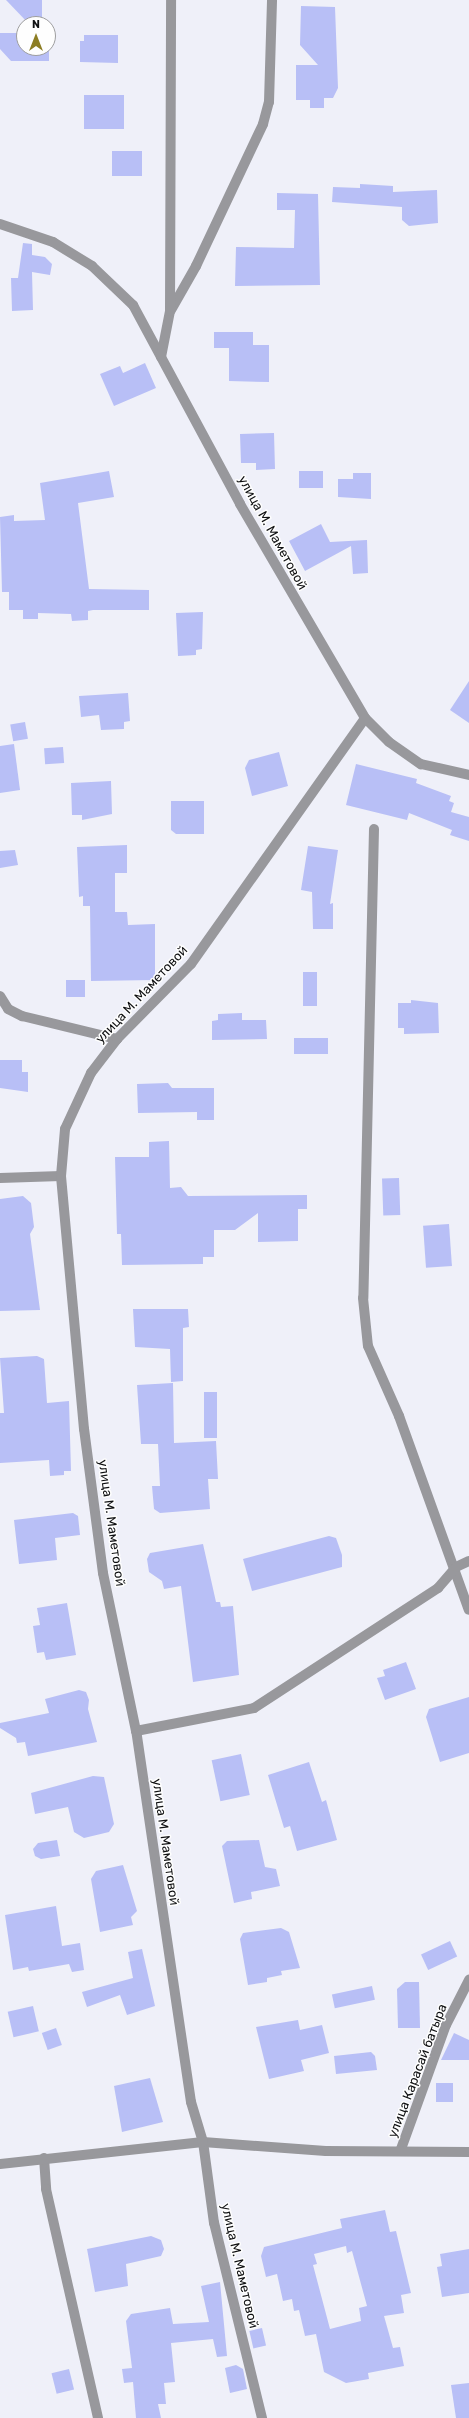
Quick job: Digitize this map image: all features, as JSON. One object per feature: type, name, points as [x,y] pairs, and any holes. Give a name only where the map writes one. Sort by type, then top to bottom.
[{"type":"street","points":[[161,358],[170,312],[171,0]]},
{"type":"street","points":[[170,312],[196,266],[263,124],[269,102],[272,0]]},
{"type":"street","name":"улица М. Маметовой","points":[[0,224],[53,242],[92,266],[133,305],[240,504],[365,718],[389,742],[421,764],[469,775]]},
{"type":"street","name":"улица М. Маметовой","points":[[262,2418],[214,2223],[203,2142],[191,2102],[136,1731],[103,1574],[84,1429],[61,1176],[65,1129],[91,1073],[117,1039],[191,964],[365,718]]},
{"type":"street","points":[[374,829],[362,1298],[368,1346],[456,1567],[469,1610]]},
{"type":"street","points":[[0,996],[8,1009],[22,1016],[117,1039]]},
{"type":"street","points":[[0,1178],[61,1176]]},
{"type":"street","points":[[136,1731],[254,1708],[438,1588],[456,1567],[469,1561]]},
{"type":"street","name":"улица Карасай батыра","points":[[401,2149],[446,2025],[469,1980]]},
{"type":"street","points":[[0,2164],[44,2158],[203,2142],[326,2151],[401,2149],[469,2152]]},
{"type":"street","points":[[44,2158],[46,2189],[98,2418]]},
{"type":"building","points":[[6,0],[42,0],[42,16],[21,16]]},
{"type":"building","points":[[301,6],[335,7],[338,88],[333,98],[324,98],[324,108],[310,108],[310,100],[296,100],[296,65],[318,65],[300,45]]},
{"type":"building","points":[[0,33],[16,33],[16,56],[49,56],[49,61],[11,61],[0,49]]},
{"type":"building","points":[[84,35],[118,35],[118,63],[80,62],[80,41],[84,41]]},
{"type":"building","points":[[84,95],[124,95],[124,129],[84,129]]},
{"type":"building","points":[[112,151],[142,151],[142,176],[112,176]]},
{"type":"building","points":[[360,184],[393,186],[393,192],[437,190],[438,223],[409,226],[402,220],[402,207],[332,202],[333,187],[360,188]]},
{"type":"building","points":[[277,193],[318,194],[320,285],[235,286],[236,247],[294,248],[295,210],[277,210]]},
{"type":"building","points":[[23,243],[32,244],[32,255],[45,257],[52,264],[50,275],[32,272],[33,310],[12,311],[11,278],[18,278]]},
{"type":"building","points":[[214,332],[253,332],[253,345],[269,345],[269,382],[229,381],[229,348],[214,348]]},
{"type":"building","points":[[145,363],[156,388],[114,406],[100,374],[120,366],[123,373]]},
{"type":"building","points":[[274,433],[275,469],[256,470],[256,463],[241,463],[240,434]]},
{"type":"building","points":[[109,471],[114,497],[78,503],[89,589],[149,590],[149,610],[93,610],[88,611],[88,620],[72,621],[71,614],[38,613],[38,619],[23,619],[23,610],[9,610],[9,592],[2,592],[0,517],[14,515],[14,521],[45,520],[40,483]]},
{"type":"building","points":[[299,471],[323,471],[323,488],[299,488]]},
{"type":"building","points":[[353,473],[371,473],[371,499],[338,497],[338,479],[353,479]]},
{"type":"building","points":[[321,524],[330,542],[367,540],[368,573],[353,574],[351,546],[305,571],[289,541]]},
{"type":"building","points":[[203,612],[202,649],[196,650],[196,655],[178,656],[176,613]]},
{"type":"building","points":[[469,681],[469,723],[450,710]]},
{"type":"building","points":[[128,693],[130,721],[124,722],[124,729],[101,730],[99,715],[81,717],[79,696]]},
{"type":"building","points":[[25,722],[28,739],[13,741],[10,725]]},
{"type":"building","points":[[14,744],[20,790],[0,793],[0,746]]},
{"type":"building","points":[[63,747],[64,763],[45,764],[44,748]]},
{"type":"building","points":[[279,752],[288,786],[252,796],[245,768],[249,760]]},
{"type":"building","points":[[356,764],[417,779],[416,783],[451,796],[449,801],[454,803],[451,812],[469,817],[469,841],[450,835],[452,830],[409,813],[407,820],[346,805]]},
{"type":"building","points":[[111,781],[112,814],[82,820],[82,815],[72,815],[71,783]]},
{"type":"building","points":[[171,801],[204,801],[204,834],[176,834],[171,830]]},
{"type":"building","points":[[127,845],[127,873],[115,873],[115,912],[127,912],[128,925],[155,924],[155,980],[91,981],[90,906],[83,906],[83,896],[79,897],[77,847]]},
{"type":"building","points":[[308,846],[338,850],[330,904],[333,903],[333,929],[313,929],[312,892],[301,890]]},
{"type":"building","points":[[15,850],[18,865],[0,868],[0,851]]},
{"type":"building","points":[[303,972],[317,972],[317,1006],[303,1006]]},
{"type":"building","points":[[66,980],[85,980],[85,997],[66,997]]},
{"type":"building","points":[[411,1000],[438,1003],[439,1033],[404,1034],[404,1028],[398,1028],[398,1003],[411,1003]]},
{"type":"building","points":[[242,1013],[242,1020],[266,1020],[267,1039],[212,1040],[212,1021],[218,1020],[218,1014]]},
{"type":"building","points":[[294,1038],[328,1038],[328,1054],[294,1054]]},
{"type":"building","points":[[0,1060],[22,1060],[22,1072],[28,1072],[28,1092],[0,1088]]},
{"type":"building","points":[[168,1083],[172,1088],[214,1088],[214,1120],[197,1120],[197,1112],[138,1113],[137,1084]]},
{"type":"building","points":[[169,1141],[170,1188],[181,1187],[188,1196],[307,1195],[307,1209],[298,1209],[298,1241],[258,1242],[258,1213],[235,1230],[214,1230],[214,1257],[203,1257],[203,1264],[122,1265],[121,1234],[117,1234],[115,1157],[149,1157],[149,1142]]},
{"type":"building","points":[[399,1178],[400,1215],[383,1216],[382,1179]]},
{"type":"building","points":[[23,1196],[31,1203],[34,1227],[30,1234],[40,1310],[0,1311],[0,1199]]},
{"type":"building","points":[[449,1224],[452,1266],[426,1268],[423,1226]]},
{"type":"building","points":[[133,1309],[188,1309],[189,1327],[183,1328],[183,1381],[171,1382],[170,1349],[135,1347]]},
{"type":"building","points":[[37,1356],[44,1359],[47,1403],[69,1401],[71,1471],[64,1471],[64,1475],[50,1476],[49,1460],[0,1463],[0,1413],[4,1413],[0,1358]]},
{"type":"building","points":[[173,1383],[174,1443],[216,1441],[218,1479],[208,1479],[210,1509],[160,1513],[154,1509],[152,1486],[160,1486],[158,1444],[141,1444],[137,1385]]},
{"type":"building","points":[[204,1392],[217,1392],[217,1438],[204,1438]]},
{"type":"building","points":[[73,1513],[78,1516],[80,1535],[55,1538],[57,1560],[19,1564],[14,1520]]},
{"type":"building","points":[[329,1536],[336,1538],[342,1555],[342,1567],[252,1591],[243,1559]]},
{"type":"building","points":[[203,1544],[216,1602],[220,1602],[221,1607],[233,1606],[239,1675],[193,1682],[181,1586],[164,1589],[162,1581],[149,1572],[147,1559],[150,1553]]},
{"type":"building","points":[[67,1603],[76,1655],[46,1660],[44,1652],[37,1653],[33,1626],[40,1625],[37,1608]]},
{"type":"building","points":[[406,1662],[416,1689],[385,1700],[377,1678],[385,1676],[383,1670]]},
{"type":"building","points":[[79,1690],[86,1692],[89,1700],[88,1709],[97,1742],[28,1756],[25,1742],[17,1743],[16,1738],[0,1728],[0,1723],[49,1713],[45,1699]]},
{"type":"building","points":[[469,1697],[469,1753],[440,1762],[426,1717],[429,1709]]},
{"type":"building","points":[[241,1754],[250,1795],[220,1801],[212,1760]]},
{"type":"building","points":[[309,1762],[322,1802],[326,1800],[337,1840],[297,1851],[290,1826],[284,1828],[268,1775]]},
{"type":"building","points":[[93,1776],[104,1777],[114,1824],[109,1832],[84,1838],[74,1832],[68,1807],[35,1814],[31,1793]]},
{"type":"building","points":[[57,1840],[60,1856],[41,1859],[35,1856],[33,1849],[38,1843]]},
{"type":"building","points":[[259,1840],[265,1867],[276,1869],[280,1886],[251,1892],[252,1899],[234,1903],[222,1846],[227,1841]]},
{"type":"building","points":[[123,1865],[137,1911],[131,1917],[133,1925],[100,1932],[91,1879],[96,1871]]},
{"type":"building","points":[[56,1906],[62,1946],[80,1943],[84,1970],[72,1972],[69,1964],[29,1971],[28,1967],[13,1970],[5,1915]]},
{"type":"building","points":[[281,1928],[289,1932],[300,1968],[281,1971],[282,1975],[267,1978],[267,1982],[248,1985],[240,1939],[243,1933]]},
{"type":"building","points":[[450,1941],[457,1956],[428,1970],[421,1955]]},
{"type":"building","points":[[142,1949],[155,2006],[127,2015],[120,1995],[87,2007],[82,1992],[133,1978],[128,1952]]},
{"type":"building","points":[[405,1982],[419,1982],[420,2028],[398,2028],[397,1989]]},
{"type":"building","points":[[372,1986],[375,2000],[335,2008],[332,1995]]},
{"type":"building","points":[[33,2006],[39,2031],[14,2037],[8,2012]]},
{"type":"building","points":[[298,2020],[300,2030],[322,2025],[329,2053],[301,2060],[304,2071],[269,2079],[256,2027]]},
{"type":"building","points":[[56,2028],[62,2045],[48,2050],[42,2033]]},
{"type":"building","points":[[454,2033],[469,2040],[469,2060],[441,2060]]},
{"type":"building","points":[[371,2052],[375,2056],[377,2070],[336,2074],[334,2056]]},
{"type":"building","points":[[150,2078],[163,2122],[122,2132],[114,2086]]},
{"type":"building","points":[[436,2083],[453,2083],[453,2102],[436,2102]]},
{"type":"building","points":[[385,2210],[390,2232],[396,2231],[411,2293],[401,2295],[404,2313],[384,2316],[393,2348],[400,2347],[404,2366],[368,2373],[369,2379],[346,2383],[324,2372],[316,2334],[305,2336],[299,2310],[294,2311],[292,2299],[283,2301],[277,2274],[266,2277],[261,2256],[264,2247],[342,2228],[340,2219]],"holes":[[[346,2246],[347,2253],[352,2251],[367,2306],[359,2308],[361,2321],[330,2329],[313,2265],[317,2264],[314,2254]]]},
{"type":"building","points":[[151,2236],[161,2240],[164,2249],[161,2256],[126,2264],[128,2286],[95,2292],[87,2249]]},
{"type":"building","points":[[469,2249],[469,2293],[442,2297],[437,2267],[442,2266],[440,2254]]},
{"type":"building","points":[[220,2282],[227,2356],[217,2357],[213,2339],[171,2343],[175,2382],[164,2383],[166,2404],[158,2404],[161,2418],[136,2418],[133,2382],[124,2383],[122,2369],[132,2368],[126,2321],[131,2314],[170,2308],[173,2324],[209,2322],[201,2286]]},
{"type":"building","points":[[262,2328],[266,2346],[253,2348],[249,2331]]},
{"type":"building","points":[[236,2365],[243,2369],[247,2389],[230,2393],[225,2368]]},
{"type":"building","points":[[69,2369],[74,2389],[57,2394],[52,2373]]},
{"type":"building","points":[[469,2383],[469,2418],[456,2418],[451,2385]]}]
